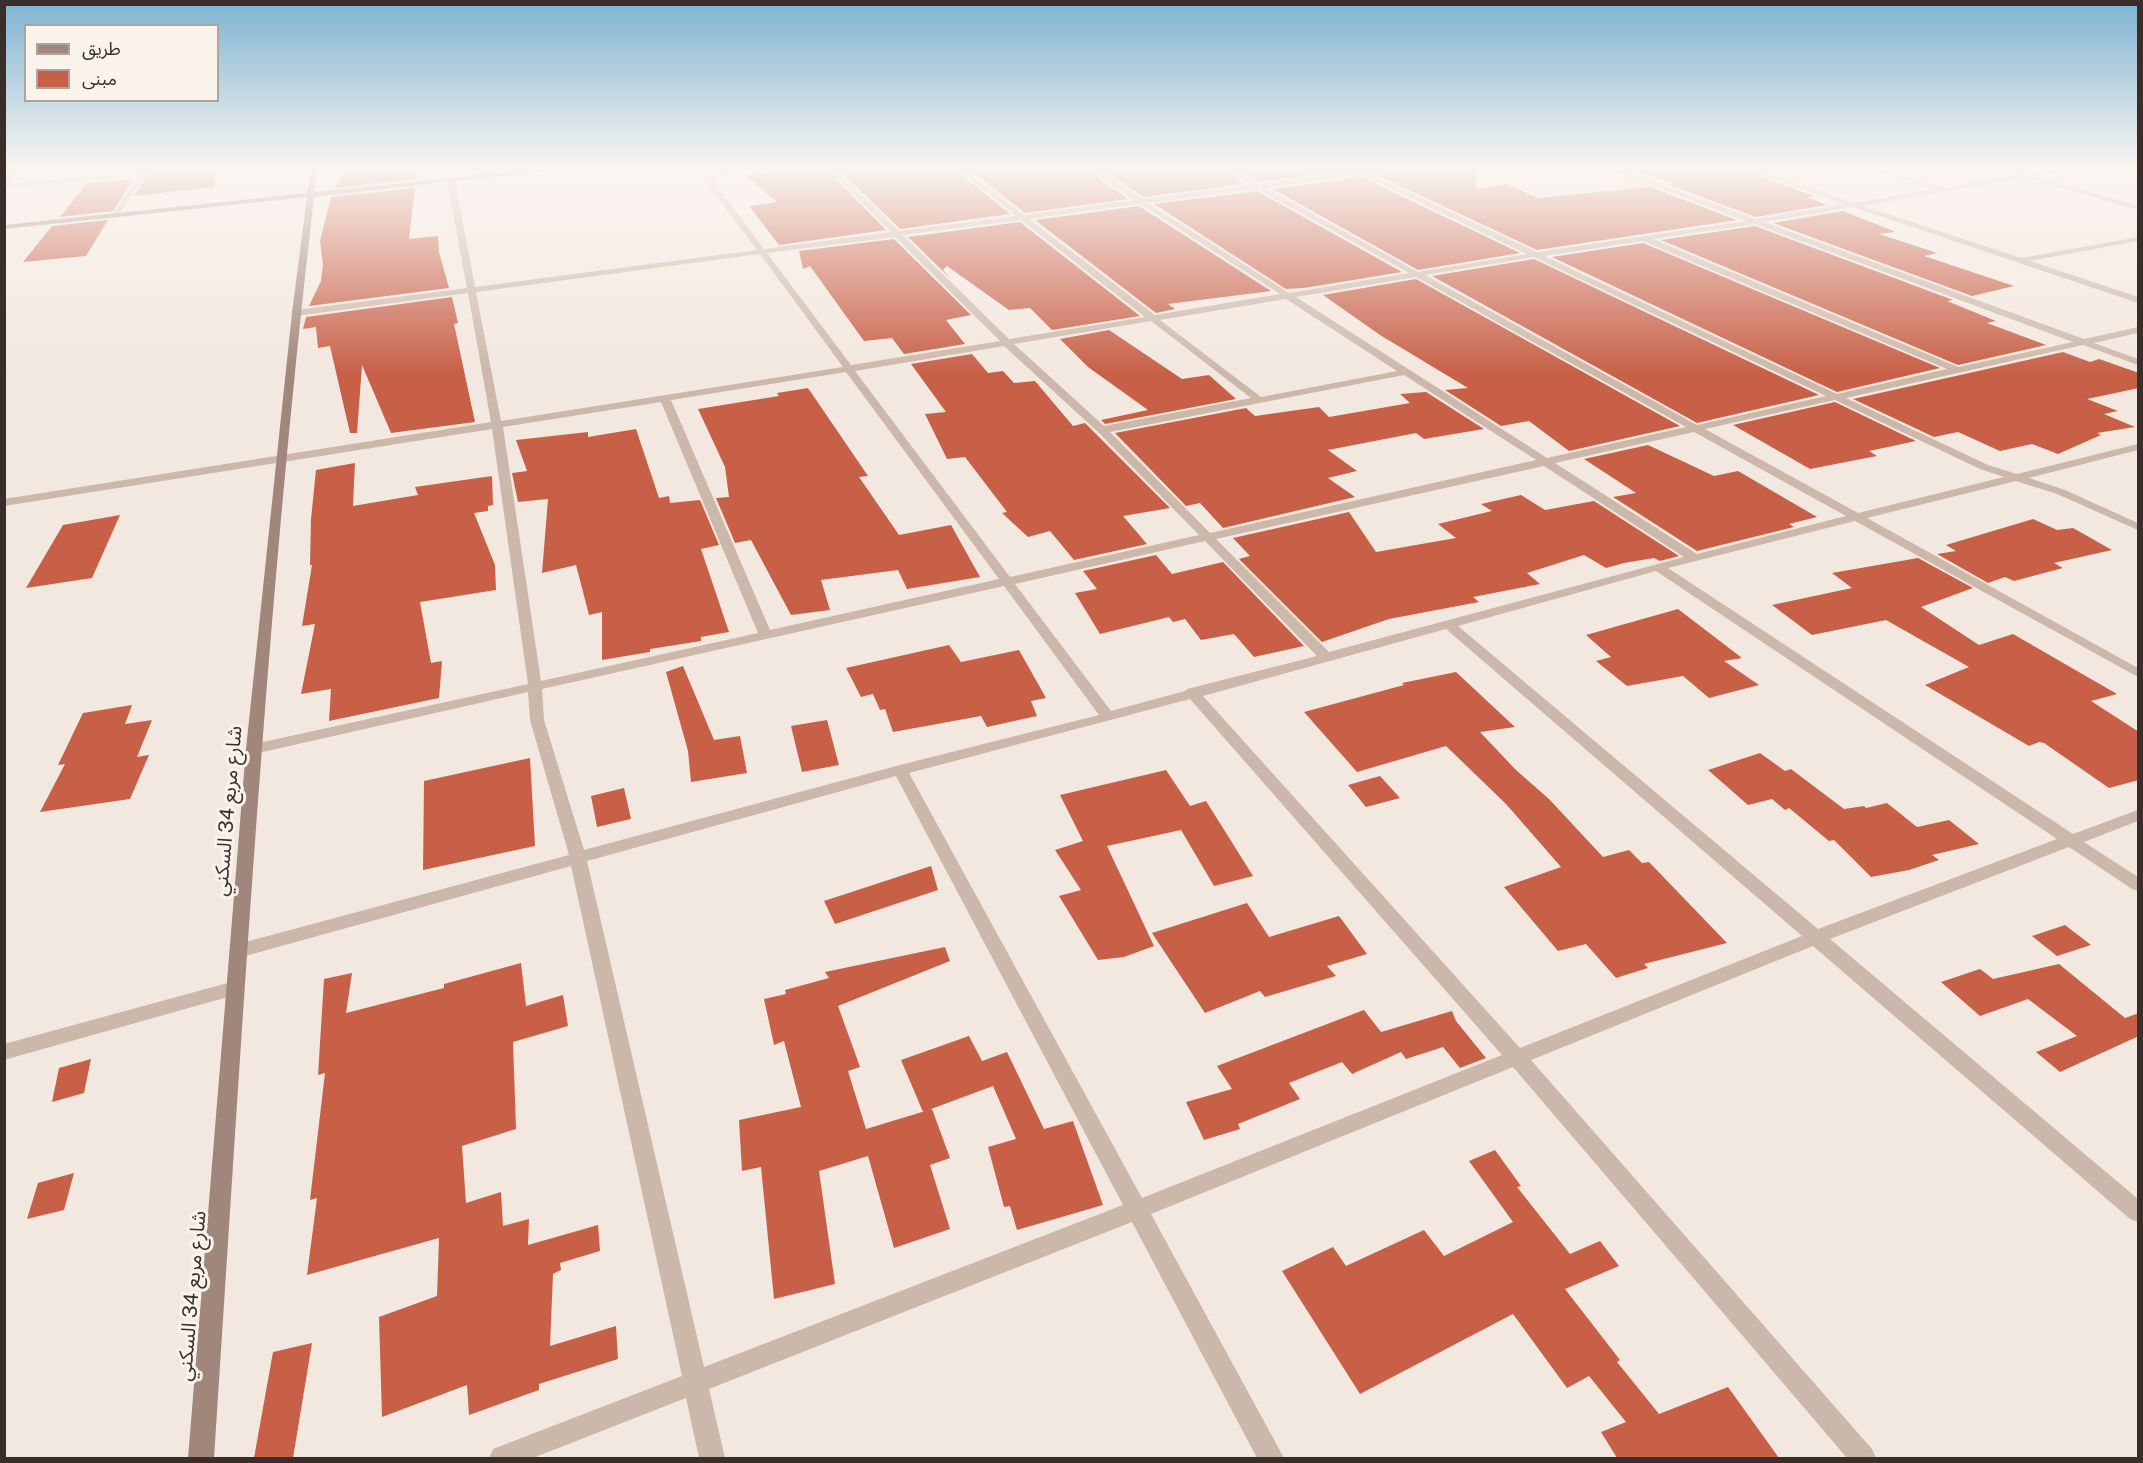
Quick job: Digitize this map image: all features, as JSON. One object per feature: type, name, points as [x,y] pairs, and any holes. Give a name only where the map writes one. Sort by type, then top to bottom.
[{"type":"street","name":"شارع مربع 34 السكني","points":[[201,1458],[254,749],[306,236]]},
{"type":"street","points":[[462,236],[497,425],[535,685],[537,720],[578,857],[712,1458]]},
{"type":"street","points":[[750,236],[1108,717]]},
{"type":"street","points":[[297,313],[873,236]]},
{"type":"street","points":[[899,236],[1006,342],[1102,430],[1325,656]]},
{"type":"street","points":[[1046,236],[1259,400]]},
{"type":"street","points":[[1197,236],[1695,558]]},
{"type":"street","points":[[1347,236],[2139,673]]},
{"type":"street","points":[[1494,236],[1834,397],[2014,478],[2061,492],[2139,526]]},
{"type":"street","points":[[4,503],[847,369],[1533,255],[1662,236]]},
{"type":"street","points":[[1793,236],[2139,362]]},
{"type":"street","points":[[1950,236],[2139,300]]},
{"type":"street","points":[[1645,239],[1957,370]]},
{"type":"street","points":[[2021,260],[2139,239]]},
{"type":"street","points":[[254,749],[2139,330]]},
{"type":"street","points":[[1102,430],[1406,372]]},
{"type":"street","points":[[665,398],[766,636]]},
{"type":"street","points":[[238,951],[578,857],[900,770],[1108,717],[1192,692],[1658,567],[2139,447]]},
{"type":"street","points":[[1658,567],[2139,885]]},
{"type":"street","points":[[1448,624],[1814,938],[2139,1212]]},
{"type":"street","points":[[1192,692],[1516,1057],[1863,1458]]},
{"type":"street","points":[[900,770],[1271,1458]]},
{"type":"street","points":[[502,1458],[1137,1210],[1814,938],[2073,842],[2139,815]]},
{"type":"street","points":[[4,1052],[235,988]]},
{"type":"building","points":[[44,236],[98,236],[86,256],[23,262]]},
{"type":"building","points":[[321,236],[409,236],[409,239],[438,236],[439,252],[449,288],[309,306],[321,281],[323,264]]},
{"type":"building","points":[[772,236],[841,236],[779,245]]},
{"type":"building","points":[[1038,236],[1140,316],[1052,330],[1030,308],[1009,310],[947,266],[943,270],[951,279],[908,237]]},
{"type":"building","points":[[1056,236],[1186,236],[1271,291],[1168,304],[1175,309],[1156,313]]},
{"type":"building","points":[[1204,236],[1338,236],[1402,272],[1304,288],[1286,289]]},
{"type":"building","points":[[1358,236],[1485,236],[1520,253],[1418,270]]},
{"type":"building","points":[[1508,236],[1629,236],[1537,250]]},
{"type":"building","points":[[1686,236],[1782,236],[1953,300],[1947,301],[1996,321],[1987,323],[2046,345],[1958,365],[1661,240]]},
{"type":"building","points":[[1809,236],[1886,236],[1937,253],[1924,256],[2014,286],[1972,296]]},
{"type":"building","points":[[894,239],[971,315],[946,320],[965,344],[904,354],[892,338],[864,341],[810,266],[803,269],[799,251]]},
{"type":"building","points":[[1643,243],[1940,368],[1837,392],[1552,257]]},
{"type":"building","points":[[1534,259],[1819,395],[1697,423],[1432,276]]},
{"type":"building","points":[[1416,279],[1680,426],[1569,451],[1529,421],[1501,426],[1445,390],[1468,388],[1380,335],[1323,295]]},
{"type":"building","points":[[452,297],[458,323],[454,324],[475,422],[391,433],[362,365],[357,433],[350,433],[330,346],[318,348],[316,327],[303,329],[306,317]]},
{"type":"building","points":[[1109,330],[1182,379],[1209,375],[1236,399],[1105,424],[1101,420],[1148,410],[1088,367],[1060,339]]},
{"type":"building","points":[[2063,352],[2090,362],[2099,359],[2139,373],[2139,388],[2087,399],[2118,411],[2104,414],[2135,427],[2097,433],[2101,435],[2058,454],[2032,444],[2000,451],[1958,432],[1934,437],[1853,399]]},
{"type":"building","points":[[972,354],[988,373],[1003,371],[1014,383],[1035,381],[1073,426],[1085,423],[1170,508],[1123,516],[1147,544],[1074,560],[1050,531],[1028,537],[1002,513],[1007,512],[965,457],[947,459],[925,414],[946,412],[911,364]]},
{"type":"building","points":[[808,388],[868,476],[859,477],[899,535],[951,525],[980,577],[907,589],[898,570],[821,580],[830,610],[791,615],[751,540],[735,543],[716,498],[729,497],[725,467],[698,409],[779,396],[777,393]]},
{"type":"building","points":[[1426,392],[1484,429],[1424,439],[1416,433],[1328,450],[1357,471],[1328,478],[1355,497],[1223,528],[1200,503],[1186,506],[1115,433],[1246,408],[1255,416],[1319,407],[1329,417],[1410,403],[1400,394]]},
{"type":"building","points":[[1835,402],[1916,441],[1869,451],[1877,456],[1810,469],[1733,425]]},
{"type":"building","points":[[636,429],[659,498],[669,496],[670,503],[700,500],[719,545],[701,549],[729,632],[701,637],[701,641],[602,660],[602,612],[589,615],[576,565],[542,573],[548,499],[518,502],[512,473],[527,471],[516,440],[588,432],[588,437]]},
{"type":"building","points":[[1648,445],[1714,476],[1738,471],[1817,517],[1789,524],[1794,527],[1697,551],[1613,497],[1636,493],[1584,459]]},
{"type":"building","points":[[355,463],[353,506],[418,495],[415,487],[492,476],[493,505],[488,506],[488,511],[474,513],[495,565],[496,590],[420,602],[431,663],[442,661],[439,698],[329,721],[331,689],[301,694],[315,624],[302,626],[312,565],[310,565],[311,519],[316,470]]},
{"type":"building","points":[[1521,495],[1545,510],[1594,501],[1679,556],[1660,561],[1654,558],[1606,568],[1584,555],[1527,573],[1540,584],[1473,597],[1479,602],[1389,619],[1322,642],[1239,559],[1250,556],[1233,538],[1349,512],[1376,552],[1456,538],[1438,524],[1492,511],[1481,504]]},
{"type":"building","points":[[120,515],[92,578],[26,588],[63,525]]},
{"type":"building","points":[[2033,519],[2057,530],[2073,528],[2112,550],[2054,563],[2063,568],[2014,581],[2005,577],[1988,583],[1937,554],[1956,551],[1946,545]]},
{"type":"building","points":[[1156,555],[1172,574],[1223,562],[1304,646],[1254,657],[1234,634],[1201,640],[1185,619],[1173,622],[1169,617],[1100,634],[1075,593],[1097,589],[1083,571]]},
{"type":"building","points":[[1918,558],[1973,588],[1921,607],[1979,645],[2013,634],[2117,694],[2091,701],[2139,732],[2139,780],[2109,788],[2044,743],[2039,742],[2029,746],[1925,685],[1969,667],[1886,620],[1812,635],[1772,605],[1852,588],[1832,573]]},
{"type":"building","points":[[1678,609],[1742,658],[1724,661],[1759,685],[1709,698],[1683,676],[1627,686],[1596,661],[1611,657],[1586,635]]},
{"type":"building","points":[[949,645],[961,662],[1019,650],[1046,698],[1031,701],[1037,716],[987,727],[981,716],[893,732],[885,709],[880,710],[873,694],[861,697],[846,668]]},
{"type":"building","points":[[683,666],[714,740],[740,736],[747,773],[691,782],[688,751],[666,672]]},
{"type":"building","points":[[1456,672],[1515,727],[1480,732],[1516,770],[1549,799],[1603,857],[1629,850],[1642,863],[1649,862],[1727,943],[1644,964],[1648,968],[1616,978],[1586,944],[1558,951],[1504,887],[1561,867],[1506,804],[1446,746],[1357,772],[1304,712],[1404,685],[1402,683]]},
{"type":"building","points":[[132,705],[125,724],[152,720],[137,757],[149,755],[130,799],[40,812],[65,764],[58,765],[83,713]]},
{"type":"building","points":[[827,720],[839,765],[802,772],[791,726]]},
{"type":"building","points":[[1760,753],[1785,771],[1791,769],[1844,809],[1864,806],[1866,808],[1887,803],[1917,827],[1949,820],[1979,844],[1932,855],[1939,860],[1909,870],[1871,877],[1834,840],[1829,841],[1789,808],[1785,810],[1772,799],[1748,805],[1708,770]]},
{"type":"building","points":[[530,758],[535,846],[423,870],[424,781]]},
{"type":"building","points":[[1166,770],[1190,806],[1206,801],[1253,876],[1214,886],[1181,830],[1107,846],[1154,946],[1124,957],[1098,960],[1059,896],[1081,890],[1055,850],[1083,841],[1060,795]]},
{"type":"building","points":[[1380,776],[1400,798],[1366,807],[1348,785]]},
{"type":"building","points":[[624,788],[631,819],[597,827],[591,796]]},
{"type":"building","points":[[931,866],[938,890],[835,924],[824,901]]},
{"type":"building","points":[[1247,903],[1269,937],[1339,916],[1367,954],[1327,966],[1336,976],[1265,997],[1260,991],[1205,1013],[1152,933]]},
{"type":"building","points":[[2065,925],[2091,945],[2057,956],[2032,936]]},
{"type":"building","points":[[945,947],[950,961],[838,1006],[860,1067],[848,1071],[866,1129],[932,1109],[950,1158],[930,1165],[950,1229],[894,1248],[868,1156],[819,1171],[835,1284],[774,1299],[761,1167],[742,1171],[739,1120],[801,1107],[784,1041],[774,1045],[764,999],[786,994],[785,990],[829,978],[825,972]]},
{"type":"building","points":[[521,963],[526,1006],[563,995],[568,1026],[513,1042],[516,1129],[462,1146],[466,1203],[501,1192],[503,1226],[529,1219],[528,1245],[598,1225],[600,1251],[560,1263],[561,1270],[553,1274],[550,1346],[616,1326],[618,1359],[539,1384],[539,1390],[469,1415],[467,1385],[382,1417],[379,1317],[437,1296],[439,1238],[307,1275],[317,1198],[310,1200],[325,1073],[318,1075],[324,979],[352,973],[346,1013],[444,988],[444,984]]},
{"type":"building","points":[[2059,964],[2125,1018],[2139,1013],[2139,1036],[2060,1072],[2036,1052],[2077,1036],[2028,999],[1980,1016],[1941,982],[1980,969],[1993,979]]},
{"type":"building","points":[[1364,1010],[1381,1032],[1452,1011],[1456,1021],[1486,1058],[1460,1068],[1443,1047],[1406,1059],[1401,1052],[1352,1074],[1342,1062],[1289,1083],[1300,1099],[1238,1124],[1240,1129],[1204,1140],[1186,1102],[1232,1089],[1217,1066]]},
{"type":"building","points":[[969,1036],[982,1061],[1007,1052],[1044,1129],[1073,1121],[1103,1205],[1017,1230],[1010,1206],[1004,1207],[988,1147],[1016,1139],[993,1086],[923,1112],[901,1060]]},
{"type":"building","points":[[91,1059],[84,1093],[52,1102],[59,1068]]},
{"type":"building","points":[[1495,1150],[1521,1186],[1517,1187],[1570,1254],[1600,1241],[1619,1266],[1565,1289],[1620,1360],[1617,1362],[1659,1414],[1728,1387],[1779,1458],[1617,1458],[1601,1432],[1626,1422],[1589,1376],[1567,1388],[1513,1314],[1360,1394],[1282,1271],[1333,1247],[1346,1266],[1424,1230],[1444,1256],[1513,1222],[1469,1161]]},
{"type":"building","points":[[74,1173],[64,1210],[27,1219],[38,1183]]},
{"type":"building","points":[[312,1343],[293,1458],[254,1458],[273,1352]]}]
